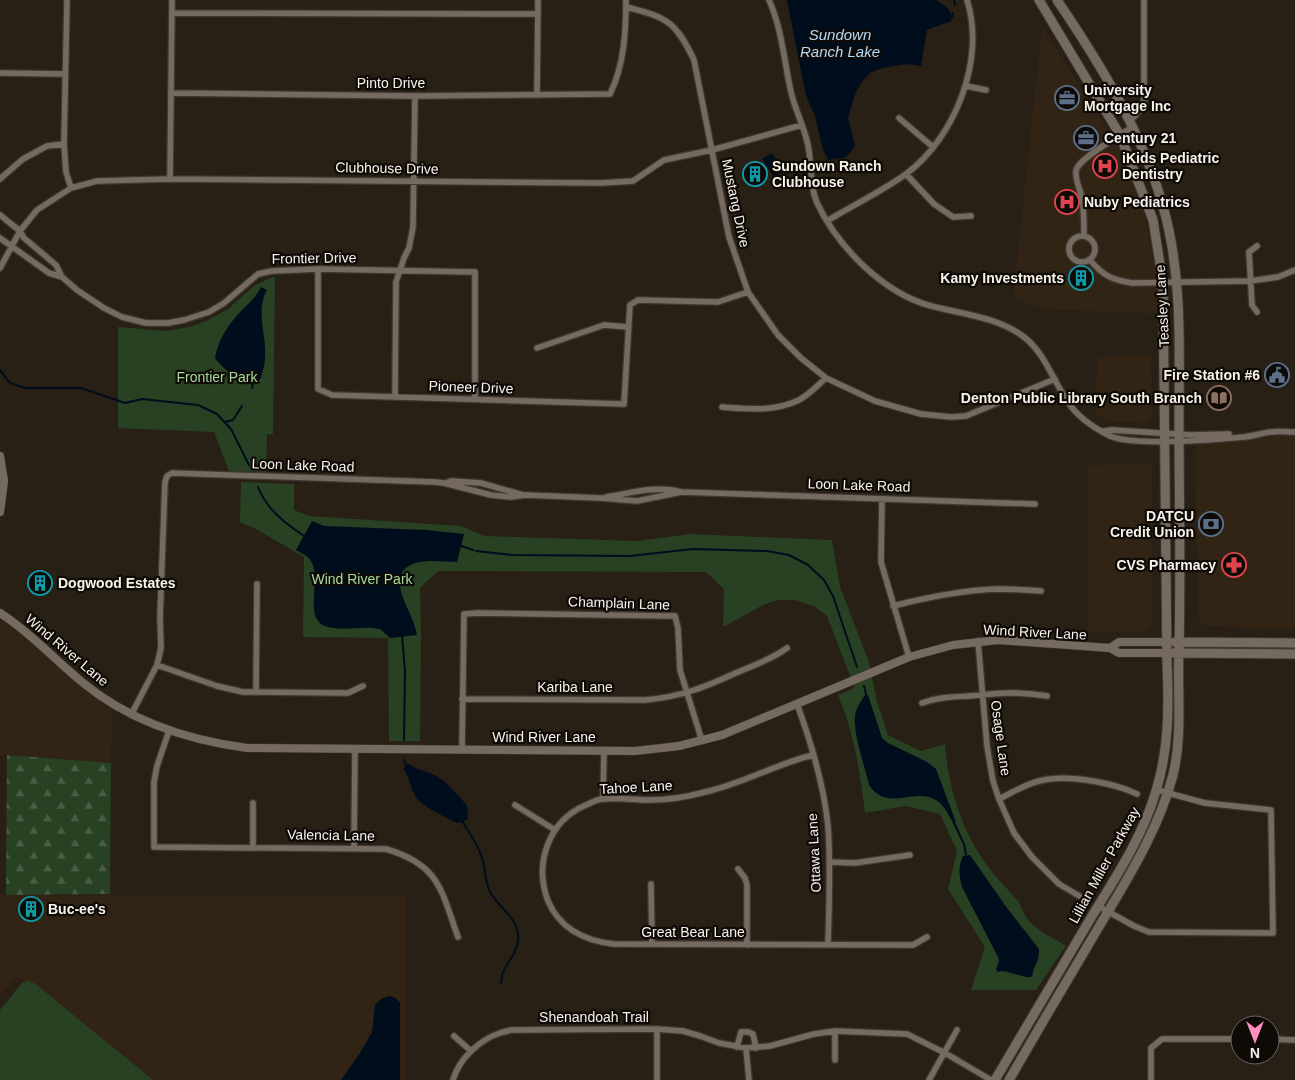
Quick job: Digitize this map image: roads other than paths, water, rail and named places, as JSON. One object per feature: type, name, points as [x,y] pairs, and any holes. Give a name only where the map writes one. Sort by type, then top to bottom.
[{"type":"main road","name":"Teasley Lane","points":[[1039,0],[1120,135],[1153,220],[1163,283],[1167,642]]},
{"type":"main road","name":"Teasley Lane","points":[[1057,0],[1100,67],[1146,157],[1165,212],[1172,245],[1177,283],[1179,642]]},
{"type":"main road","points":[[1167,642],[1295,644]]},
{"type":"main road","name":"Lillian Miller Parkway","points":[[993,1080],[1098,906],[1147,817],[1157,790],[1168,734],[1167,642]]},
{"type":"main road","name":"Lillian Miller Parkway","points":[[1009,1080],[1137,861],[1157,821],[1172,776],[1179,735],[1179,642]]},
{"type":"main road","points":[[1167,654],[1295,654]]},
{"type":"street","points":[[67,0],[64,144],[66,172],[71,188]]},
{"type":"street","points":[[170,179],[172,0]]},
{"type":"street","points":[[537,95],[538,0]]},
{"type":"street","points":[[626,0],[626,7]]},
{"type":"street","points":[[769,0],[778,28],[795,109],[808,146],[812,186],[817,201],[827,221],[843,244],[870,272],[899,292],[922,303],[1011,328],[1032,343],[1074,411],[1090,425],[1104,431],[1112,430],[1165,438],[1249,436],[1272,432],[1295,432]]},
{"type":"street","points":[[827,221],[906,174],[933,147],[955,116],[966,86],[972,56],[971,23],[967,0]]},
{"type":"street","points":[[1084,236],[1084,212],[1082,197],[1076,179],[1077,166],[1084,158],[1120,135],[1144,105],[1144,0]]},
{"type":"street","name":"Pinto Drive","points":[[172,93],[415,96],[610,94],[616,82],[621,59],[626,7]]},
{"type":"street","name":"Mustang Drive","points":[[626,7],[647,12],[666,20],[683,36],[694,60],[728,237],[748,292],[778,335],[801,358],[826,378],[875,402],[921,414],[951,417],[966,416],[1054,379]]},
{"type":"street","points":[[172,13],[538,14]]},
{"type":"street","points":[[0,74],[66,74]]},
{"type":"street","points":[[966,86],[986,90]]},
{"type":"street","points":[[395,397],[396,282],[412,239],[415,96]]},
{"type":"street","points":[[899,118],[933,147]]},
{"type":"street","name":"Clubhouse Drive","points":[[0,268],[20,230],[37,210],[71,188],[97,181],[170,179],[602,183],[633,181],[664,160],[712,150],[802,125]]},
{"type":"street","points":[[0,179],[22,159],[48,146],[64,144]]},
{"type":"street","points":[[906,174],[934,204],[953,217],[971,216]]},
{"type":"street","name":"Frontier Drive","points":[[0,215],[20,230],[24,238],[56,265],[62,277],[76,290],[122,317],[146,323],[168,323],[209,312],[224,303],[258,274],[272,270],[475,272],[475,399]]},
{"type":"street","points":[[1084,236],[1090,239],[1095,247],[1095,252],[1090,260],[1080,262],[1074,260],[1068,250],[1071,241],[1084,236]]},
{"type":"street","name":"Frontier Drive","points":[[0,238],[49,273],[62,277]]},
{"type":"street","points":[[1257,246],[1249,252],[1252,304],[1258,312]]},
{"type":"street","points":[[1090,260],[1100,272],[1118,281],[1132,283],[1250,281],[1278,277],[1295,270]]},
{"type":"street","name":"Pioneer Drive","points":[[318,269],[318,388],[332,395],[624,404],[628,327]]},
{"type":"street","points":[[537,348],[604,325],[628,327],[630,305],[638,300],[718,302],[748,292]]},
{"type":"street","points":[[722,407],[776,408],[801,400],[826,378]]},
{"type":"street","points":[[0,456],[4,481],[0,512]]},
{"type":"street","name":"Loon Lake Road","points":[[157,665],[161,648],[160,618],[165,482],[167,476],[172,473],[444,483],[491,495],[512,497],[525,495],[638,501],[681,492],[1035,504]]},
{"type":"street","name":"Loon Lake Road","points":[[444,483],[451,481],[481,483],[525,495]]},
{"type":"street","name":"Loon Lake Road","points":[[600,498],[651,489],[672,489],[681,492]]},
{"type":"street","points":[[882,499],[880,562],[910,657]]},
{"type":"street","points":[[256,692],[257,584]]},
{"type":"street","points":[[893,606],[931,596],[965,591],[999,589],[1041,591]]},
{"type":"street","name":"Wind River Lane","points":[[0,613],[16,623],[84,684],[131,715],[169,731],[200,740],[247,748],[658,749],[702,741],[750,724],[910,657],[936,649],[978,641],[1018,640],[1110,648],[1119,654],[1167,654]]},
{"type":"street","name":"Champlain Lane","points":[[462,699],[464,614],[675,616],[678,628],[680,670],[702,741]]},
{"type":"street","name":"Osage Lane","points":[[978,641],[987,746],[993,781],[999,798],[1014,833],[1032,857],[1059,884],[1081,897]]},
{"type":"street","name":"Wind River Lane","points":[[1110,648],[1119,642],[1167,642]]},
{"type":"street","name":"Kariba Lane","points":[[462,699],[645,700],[668,698],[687,693],[774,657],[787,648]]},
{"type":"street","points":[[131,715],[157,665],[224,688],[243,692],[348,693],[363,686]]},
{"type":"street","points":[[922,704],[935,699],[1009,692],[1047,696]]},
{"type":"street","points":[[462,699],[462,750]]},
{"type":"street","name":"Ottawa Lane","points":[[797,704],[805,724],[813,755],[828,826],[828,945]]},
{"type":"street","name":"Valencia Lane","points":[[169,731],[157,766],[154,782],[154,847],[354,848],[386,849],[405,854],[424,866],[436,881],[458,937]]},
{"type":"street","points":[[354,848],[355,749]]},
{"type":"street","points":[[603,799],[604,750]]},
{"type":"street","name":"Tahoe Lane","points":[[554,830],[570,813],[603,799],[652,800],[706,792],[736,783],[791,760],[813,755]]},
{"type":"street","points":[[999,798],[1026,785],[1049,779],[1070,779],[1122,786],[1137,794]]},
{"type":"street","points":[[1098,906],[1149,932],[1273,932],[1271,810],[1205,803],[1157,790]]},
{"type":"street","points":[[253,803],[253,846]]},
{"type":"street","points":[[515,805],[554,830]]},
{"type":"street","name":"Great Bear Lane","points":[[554,830],[545,851],[543,877],[548,900],[560,919],[582,937],[597,942],[614,944],[913,946],[927,937]]},
{"type":"street","points":[[829,862],[855,863],[910,855]]},
{"type":"street","points":[[738,869],[747,884],[748,945]]},
{"type":"street","points":[[651,884],[652,944]]},
{"type":"street","points":[[657,1029],[657,1080]]},
{"type":"street","name":"Shenandoah Trail","points":[[453,1080],[465,1057],[486,1039],[498,1033],[512,1030],[657,1029],[683,1031],[746,1048],[770,1046],[814,1034],[835,1031],[907,1034],[993,1080]]},
{"type":"street","points":[[928,1080],[957,1030]]},
{"type":"street","points":[[737,1047],[739,1034],[745,1031],[753,1034],[756,1048]]},
{"type":"street","points":[[835,1031],[835,1060]]},
{"type":"street","points":[[454,1036],[471,1052]]},
{"type":"street","points":[[1151,1080],[1151,1048],[1162,1039],[1230,1039]]},
{"type":"street","points":[[1280,1039],[1295,1040]]},
{"type":"street","points":[[746,1048],[749,1080]]},
{"type":"water","name":"Sundown Ranch Lake","points":[[787,0],[936,0],[950,11],[951,21],[927,30],[921,66],[906,64],[882,68],[870,73],[861,83],[855,94],[848,118],[855,146],[846,157],[828,160],[823,150],[815,116],[806,96]]},
{"type":"water","points":[[772,153],[784,171],[774,177],[762,159]]},
{"type":"water","points":[[261,287],[267,290],[262,306],[265,361],[261,378],[256,383],[250,383],[232,375],[215,358],[225,331]]},
{"type":"water","points":[[312,521],[324,526],[426,530],[464,534],[457,562],[419,562],[404,569],[400,577],[401,593],[417,635],[390,638],[380,629],[332,628],[319,622],[315,615],[314,607],[314,569],[310,559],[296,550]]},
{"type":"water","points":[[865,695],[868,695],[882,738],[888,743],[927,762],[936,769],[956,822],[953,823],[943,806],[934,799],[926,796],[884,797],[876,793],[869,785],[857,741],[855,723],[856,710]]},
{"type":"water","points":[[409,764],[435,775],[446,783],[467,805],[468,818],[463,822],[457,823],[419,801],[403,768]]},
{"type":"water","points":[[970,855],[1007,908],[1039,949],[1038,959],[1032,976],[1026,977],[1002,971],[998,972],[996,969],[999,961],[998,957],[961,883],[959,871],[961,860],[963,856]]},
{"type":"water","points":[[389,996],[396,998],[400,1003],[400,1080],[341,1080],[372,1032],[375,1005],[381,999]]},
{"type":"waterway","points":[[954,0],[955,5]]},
{"type":"waterway","points":[[952,17],[953,13]]},
{"type":"waterway","points":[[0,370],[10,383],[25,388],[81,388],[125,403],[142,399],[198,405],[217,414],[231,429],[249,465]]},
{"type":"waterway","points":[[252,388],[253,383]]},
{"type":"waterway","points":[[225,422],[233,420],[242,406]]},
{"type":"waterway","points":[[258,487],[266,503],[283,521],[304,536]]},
{"type":"waterway","points":[[461,546],[473,550]]},
{"type":"waterway","points":[[476,551],[513,555],[630,556],[693,549],[767,551],[789,555],[808,565],[824,580],[833,596],[857,667]]},
{"type":"waterway","points":[[402,635],[405,671],[404,740]]},
{"type":"waterway","points":[[864,686],[866,694]]},
{"type":"waterway","points":[[404,760],[407,767]]},
{"type":"waterway","points":[[462,821],[483,860],[490,892],[517,928],[517,947],[504,970],[501,983]]},
{"type":"waterway","points":[[954,823],[964,844],[966,855]]},
{"type":"place","name":"University Mortgage Inc","points":[[1067,98]]},
{"type":"place","name":"Century 21","points":[[1086,138]]},
{"type":"place","name":"iKids Pediatric Dentistry","points":[[1105,166]]},
{"type":"place","name":"Sundown Ranch Clubhouse","points":[[755,174]]},
{"type":"place","name":"Nuby Pediatrics","points":[[1067,202]]},
{"type":"place","name":"Kamy Investments","points":[[1081,278]]},
{"type":"place","name":"Fire Station #6","points":[[1277,375]]},
{"type":"place","name":"Denton Public Library South Branch","points":[[1219,398]]},
{"type":"place","name":"DATCU Credit Union","points":[[1211,524]]},
{"type":"place","name":"CVS Pharmacy","points":[[1234,565]]},
{"type":"place","name":"Dogwood Estates","points":[[40,583]]},
{"type":"place","name":"Buc-ee's","points":[[31,909]]},
{"type":"park label","name":"Frontier Park","points":[[217,377]]},
{"type":"park label","name":"Wind River Park","points":[[362,579]]}]
